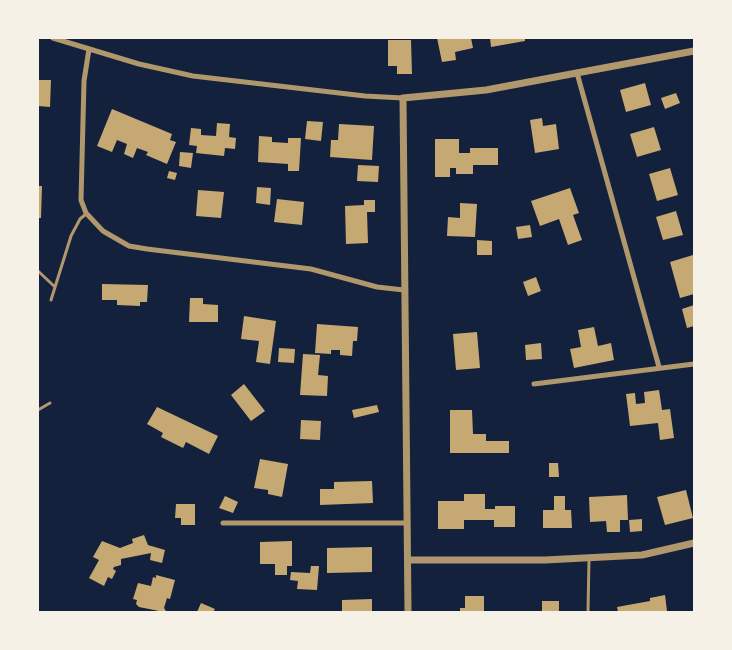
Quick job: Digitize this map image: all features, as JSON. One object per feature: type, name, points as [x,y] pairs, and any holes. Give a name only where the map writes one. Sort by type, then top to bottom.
[{"type":"street","points":[[53,38],[170,72],[206,78],[365,96],[404,98],[461,93],[694,51]]},
{"type":"street","points":[[89,49],[84,81],[81,200],[86,214],[103,231],[129,246],[169,253],[311,269],[377,287],[404,290]]},
{"type":"street","points":[[577,73],[659,367]]},
{"type":"street","points":[[404,98],[408,612]]},
{"type":"street","points":[[534,384],[694,364]]},
{"type":"street","points":[[223,524],[407,523]]},
{"type":"street","points":[[408,560],[589,558],[642,555],[694,543]]},
{"type":"lane","points":[[52,300],[71,236],[80,219],[86,214]]},
{"type":"lane","points":[[38,271],[55,287]]},
{"type":"lane","points":[[38,410],[50,403]]},
{"type":"lane","points":[[588,612],[589,558]]},
{"type":"building","points":[[437,38],[471,38],[473,48],[455,52],[456,60],[442,62]]},
{"type":"building","points":[[490,38],[525,38],[525,41],[491,47]]},
{"type":"building","points":[[388,40],[411,40],[412,74],[397,74],[397,66],[388,66]]},
{"type":"building","points":[[38,80],[51,80],[50,107],[38,106]]},
{"type":"building","points":[[645,83],[651,105],[626,112],[620,90]]},
{"type":"building","points":[[676,93],[680,103],[665,109],[661,98]]},
{"type":"building","points":[[112,109],[172,134],[170,140],[176,142],[167,164],[146,155],[148,152],[137,148],[133,158],[124,154],[127,144],[117,140],[112,152],[97,146]]},
{"type":"building","points":[[542,118],[543,126],[556,124],[559,149],[535,153],[530,120]]},
{"type":"building","points":[[307,121],[323,122],[321,141],[305,139]]},
{"type":"building","points":[[217,123],[230,124],[229,137],[236,138],[235,149],[225,148],[224,156],[196,153],[197,146],[189,145],[191,128],[201,129],[201,135],[216,136]]},
{"type":"building","points":[[339,124],[374,126],[372,160],[330,157],[331,140],[338,140]]},
{"type":"building","points":[[654,127],[661,150],[637,157],[630,134]]},
{"type":"building","points":[[259,136],[272,137],[272,142],[288,143],[288,138],[301,138],[299,171],[288,171],[288,164],[258,162]]},
{"type":"building","points":[[435,139],[459,139],[459,153],[470,153],[470,148],[498,148],[498,165],[473,165],[473,174],[456,174],[456,168],[450,168],[450,177],[435,177]]},
{"type":"building","points":[[180,152],[193,153],[191,168],[179,166]]},
{"type":"building","points":[[358,165],[379,166],[378,182],[357,181]]},
{"type":"building","points":[[670,168],[678,195],[657,201],[649,174]]},
{"type":"building","points":[[169,171],[177,173],[175,180],[167,178]]},
{"type":"building","points":[[38,186],[42,186],[41,218],[38,218]]},
{"type":"building","points":[[257,187],[271,188],[270,205],[256,203]]},
{"type":"building","points":[[570,188],[579,213],[573,215],[582,240],[568,245],[559,219],[540,226],[531,201]]},
{"type":"building","points":[[198,190],[224,192],[221,218],[196,216]]},
{"type":"building","points":[[277,199],[304,202],[302,225],[274,222]]},
{"type":"building","points":[[364,200],[375,200],[375,212],[367,212],[368,243],[346,244],[345,206],[364,205]]},
{"type":"building","points":[[460,203],[477,204],[475,237],[447,236],[448,217],[460,218]]},
{"type":"building","points":[[676,211],[683,235],[663,240],[656,217]]},
{"type":"building","points":[[530,225],[532,237],[518,239],[516,227]]},
{"type":"building","points":[[477,240],[492,241],[492,255],[477,255]]},
{"type":"building","points":[[693,255],[694,294],[680,298],[670,262]]},
{"type":"building","points":[[536,277],[541,291],[528,296],[523,282]]},
{"type":"building","points":[[102,284],[148,285],[147,302],[140,302],[140,306],[117,305],[117,300],[102,300]]},
{"type":"building","points":[[190,298],[203,298],[203,304],[218,305],[218,322],[189,322]]},
{"type":"building","points":[[694,305],[694,326],[687,328],[682,309]]},
{"type":"building","points":[[244,316],[276,321],[270,364],[256,362],[259,341],[241,339]]},
{"type":"building","points":[[317,324],[358,327],[357,341],[353,341],[352,356],[340,355],[340,350],[331,350],[331,354],[315,353]]},
{"type":"building","points":[[594,327],[598,346],[611,343],[614,360],[574,368],[570,349],[581,347],[578,330]]},
{"type":"building","points":[[477,332],[480,368],[456,370],[453,334]]},
{"type":"building","points":[[541,343],[542,359],[526,360],[525,345]]},
{"type":"building","points":[[279,348],[295,349],[294,363],[278,362]]},
{"type":"building","points":[[303,354],[320,355],[318,375],[328,376],[327,396],[300,395]]},
{"type":"building","points":[[244,384],[265,411],[251,421],[231,395]]},
{"type":"building","points":[[659,390],[662,410],[670,409],[674,438],[660,440],[658,423],[630,426],[626,394],[635,393],[636,404],[645,403],[644,392]]},
{"type":"building","points":[[377,405],[379,412],[354,418],[352,410]]},
{"type":"building","points":[[157,407],[218,436],[209,454],[186,442],[183,448],[161,437],[163,433],[147,424]]},
{"type":"building","points":[[450,410],[472,410],[473,434],[486,434],[486,441],[509,441],[509,453],[450,453]]},
{"type":"building","points":[[301,420],[321,421],[320,440],[300,439]]},
{"type":"building","points":[[260,459],[288,464],[282,497],[268,494],[268,490],[254,488]]},
{"type":"building","points":[[549,463],[558,463],[559,477],[549,477]]},
{"type":"building","points":[[372,481],[373,503],[320,505],[320,489],[334,489],[334,482]]},
{"type":"building","points":[[686,490],[693,518],[665,525],[657,497]]},
{"type":"building","points":[[464,494],[485,494],[485,509],[495,509],[495,506],[515,506],[515,527],[494,527],[494,520],[464,520],[464,529],[438,529],[438,501],[464,501]]},
{"type":"building","points":[[627,495],[628,520],[620,520],[620,532],[607,532],[606,521],[590,522],[589,497]]},
{"type":"building","points":[[225,496],[238,502],[233,513],[219,508]]},
{"type":"building","points":[[554,496],[565,496],[565,510],[571,510],[572,528],[543,528],[543,510],[554,510]]},
{"type":"building","points":[[176,504],[195,504],[195,525],[181,525],[181,518],[175,518]]},
{"type":"building","points":[[642,519],[642,531],[630,532],[629,520]]},
{"type":"building","points":[[144,535],[148,545],[165,550],[162,563],[150,560],[151,553],[121,559],[121,565],[114,567],[113,569],[116,571],[112,579],[108,577],[104,586],[89,578],[99,560],[93,557],[102,541],[120,548],[133,543],[132,539]]},
{"type":"building","points":[[292,541],[292,566],[287,566],[287,575],[275,575],[275,564],[260,564],[260,542]]},
{"type":"building","points":[[372,547],[372,572],[327,573],[327,548]]},
{"type":"building","points":[[311,566],[319,566],[317,590],[297,589],[298,581],[290,580],[291,572],[310,573]]},
{"type":"building","points":[[156,575],[175,580],[170,599],[167,598],[164,608],[166,611],[164,612],[139,607],[136,604],[137,600],[133,599],[138,583],[151,586],[153,577],[156,578]]},
{"type":"building","points":[[665,595],[667,611],[618,612],[617,607],[650,601],[650,598]]},
{"type":"building","points":[[465,596],[484,596],[484,612],[460,612],[460,608],[465,608]]},
{"type":"building","points":[[372,599],[372,612],[342,612],[342,600]]},
{"type":"building","points":[[542,601],[559,601],[559,612],[542,612]]},
{"type":"building","points":[[201,603],[215,609],[213,612],[197,612]]}]
